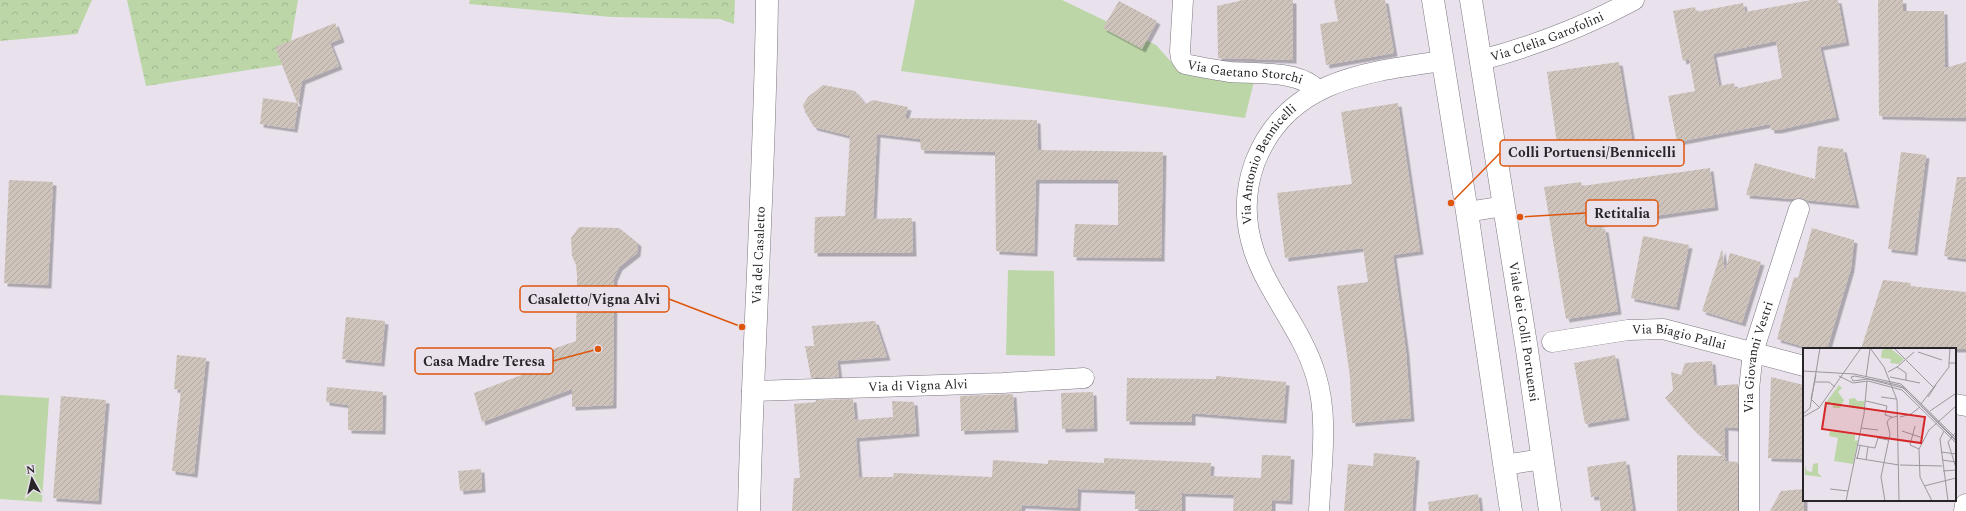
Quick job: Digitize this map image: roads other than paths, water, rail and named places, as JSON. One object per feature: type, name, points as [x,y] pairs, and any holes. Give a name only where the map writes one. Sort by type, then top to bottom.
[{"type":"main road","name":"Via del Casaletto","points":[[749,511],[752,391],[766,105],[767,0]]},
{"type":"main road","points":[[1433,0],[1467,212],[1511,511]]},
{"type":"main road","name":"Viale dei Colli Portuensi","points":[[1471,0],[1550,511]]},
{"type":"main road","points":[[1965,511],[1966,505]]},
{"type":"street","name":"Via Gaetano Storchi","points":[[1183,0],[1180,52],[1181,58],[1185,64],[1228,72],[1292,77],[1309,83],[1318,91]]},
{"type":"street","name":"Via Clelia Garofolini","points":[[1481,60],[1546,40],[1634,0]]},
{"type":"street","name":"Via Antonio Bennicelli","points":[[1319,511],[1323,427],[1320,392],[1310,361],[1270,285],[1255,252],[1247,222],[1246,207],[1249,180],[1266,138],[1282,116],[1301,101],[1318,91],[1345,79],[1443,61]]},
{"type":"street","points":[[1467,212],[1504,206]]},
{"type":"street","name":"Via Giovanni Vestri","points":[[1749,511],[1749,389],[1753,352],[1799,209]]},
{"type":"street","name":"Via Biagio Pallai","points":[[1552,342],[1628,330],[1663,329],[1803,366]]},
{"type":"street","name":"Via di Vigna Alvi","points":[[752,391],[1003,383],[1084,378]]},
{"type":"street","points":[[1956,404],[1966,406]]},
{"type":"street","points":[[1504,465],[1543,459]]},
{"type":"place","name":"Colli Portuensi/Bennicelli","points":[[1451,203]]},
{"type":"place","name":"Retitalia","points":[[1520,217]]},
{"type":"place","name":"Casaletto/Vigna Alvi","points":[[742,327]]},
{"type":"place","name":"Casa Madre Teresa","points":[[598,349]]}]
